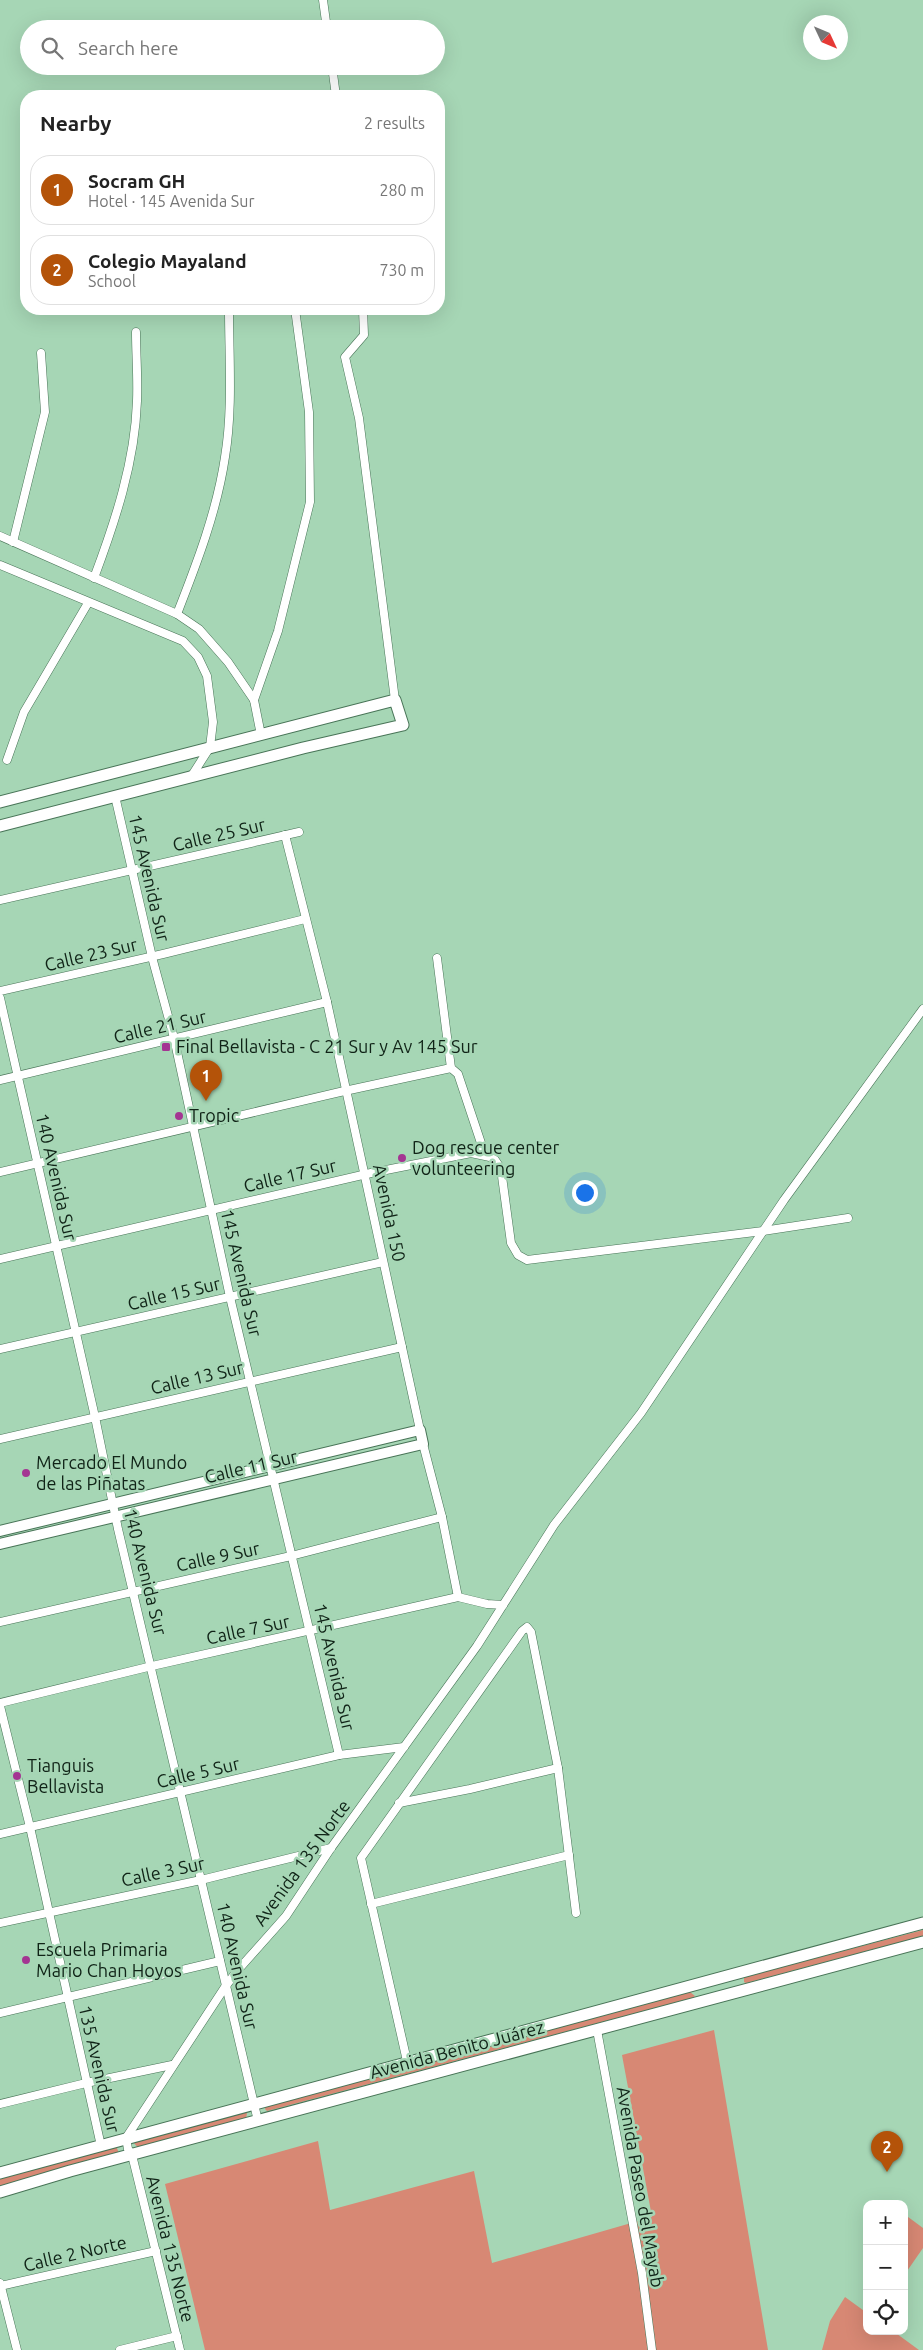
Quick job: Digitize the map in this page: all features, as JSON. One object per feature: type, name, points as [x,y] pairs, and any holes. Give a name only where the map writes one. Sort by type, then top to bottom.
[{"type":"main road","points":[[0,802],[395,700],[403,725],[0,826]]},
{"type":"main road","name":"Avenida Benito Juárez","points":[[0,2173],[407,2061],[923,1923]]},
{"type":"main road","name":"Avenida Benito Juárez","points":[[0,2192],[923,1942]]},
{"type":"street","points":[[323,0],[326,20]]},
{"type":"street","points":[[333,75],[335,90]]},
{"type":"street","points":[[177,614],[205,542],[225,457],[230,381],[229,315]]},
{"type":"street","points":[[254,700],[278,631],[310,502],[309,412],[296,315]]},
{"type":"street","points":[[364,315],[364,335],[345,358],[359,418],[395,700]]},
{"type":"street","points":[[94,578],[112,528],[128,464],[137,402],[136,332]]},
{"type":"street","points":[[13,542],[45,412],[41,353]]},
{"type":"street","points":[[0,536],[177,614],[199,629],[228,662],[254,700],[261,735]]},
{"type":"street","points":[[1,568],[182,641],[198,657],[208,676],[213,722],[210,748],[191,777]]},
{"type":"street","points":[[7,760],[24,712],[88,603]]},
{"type":"street","name":"145 Avenida Sur","points":[[115,796],[152,957],[174,1038],[230,1297],[339,1755]]},
{"type":"street","name":"Calle 25 Sur","points":[[0,900],[299,832]]},
{"type":"street","name":"Avenida 150","points":[[285,835],[304,919],[327,1002],[423,1444],[442,1517],[458,1597]]},
{"type":"street","name":"Calle 23 Sur","points":[[0,991],[152,957],[304,919]]},
{"type":"street","points":[[437,958],[451,1068],[458,1074],[486,1155],[495,1160],[501,1169],[511,1243],[518,1256],[527,1260],[764,1231],[848,1218]]},
{"type":"street","name":"140 Avenida Sur","points":[[0,998],[133,1591],[258,2121]]},
{"type":"street","name":"Calle 21 Sur","points":[[0,1080],[327,1002]]},
{"type":"street","name":"Avenida 135 Norte","points":[[180,2350],[132,2155],[128,2149],[126,2138],[225,1986],[286,1916],[331,1848],[477,1646],[554,1525],[641,1413],[764,1231],[923,1009]]},
{"type":"street","points":[[0,1172],[346,1090],[451,1068]]},
{"type":"street","name":"Calle 17 Sur","points":[[0,1259],[365,1174],[471,1153],[486,1155]]},
{"type":"street","name":"Calle 15 Sur","points":[[0,1349],[383,1262]]},
{"type":"street","name":"Calle 13 Sur","points":[[0,1439],[402,1347]]},
{"type":"street","name":"Calle 11 Sur","points":[[0,1531],[420,1430]]},
{"type":"street","name":"Calle 11 Sur","points":[[0,1544],[423,1444]]},
{"type":"street","name":"Calle 9 Sur","points":[[0,1622],[291,1556],[442,1517]]},
{"type":"street","name":"Calle 7 Sur","points":[[0,1705],[152,1666],[458,1597],[487,1604],[503,1605]]},
{"type":"street","points":[[407,2061],[361,1858],[522,1630],[527,1627],[531,1632],[558,1768],[576,1913]]},
{"type":"street","name":"135 Avenida Sur","points":[[0,1705],[30,1827],[101,2146]]},
{"type":"street","name":"Calle 5 Sur","points":[[0,1834],[339,1755],[404,1747]]},
{"type":"street","points":[[399,1803],[470,1789],[558,1768]]},
{"type":"street","name":"Calle 3 Sur","points":[[0,1923],[201,1880],[331,1848]]},
{"type":"street","points":[[371,1904],[569,1855]]},
{"type":"street","points":[[0,2013],[220,1962]]},
{"type":"street","name":"Avenida Paseo del Mayab","points":[[597,2030],[642,2273],[652,2350]]},
{"type":"street","points":[[0,2104],[172,2065]]},
{"type":"street","name":"Calle 2 Norte","points":[[0,2285],[156,2251]]},
{"type":"street","points":[[0,2285],[17,2350]]},
{"type":"street","points":[[120,2350],[177,2336]]},
{"type":"shaded area","points":[[923,1930],[923,1936],[744,1982],[744,1977]]},
{"type":"shaded area","points":[[690,1992],[695,1996],[267,2111],[265,2109],[266,2105]]},
{"type":"shaded area","points":[[714,2030],[768,2350],[205,2350],[165,2184],[318,2141],[330,2210],[474,2171],[492,2263],[652,2217],[622,2055]]},
{"type":"shaded area","points":[[241,2112],[247,2113],[246,2119],[139,2149],[134,2143],[141,2138]]},
{"type":"shaded area","points":[[116,2146],[119,2153],[0,2188],[0,2178]]},
{"type":"shaded area","points":[[908,2217],[923,2228],[923,2248],[908,2270]]},
{"type":"shaded area","points":[[845,2297],[863,2310],[863,2335],[898,2335],[919,2350],[822,2350],[830,2321]]},
{"type":"place","name":"Final Bellavista - C 21 Sur y Av 145 Sur","points":[[166,1047]]},
{"type":"place","name":"Socram GH","points":[[206,1101]]},
{"type":"place","name":"Tropic","points":[[179,1116]]},
{"type":"place","name":"Dog rescue center volunteering","points":[[402,1158]]},
{"type":"place","name":"Mercado El Mundo de las Piñatas","points":[[26,1473]]},
{"type":"place","name":"Tianguis Bellavista","points":[[17,1776]]},
{"type":"place","name":"Escuela Primaria Mario Chan Hoyos","points":[[26,1960]]},
{"type":"place","name":"Colegio Mayaland","points":[[887,2172]]}]
